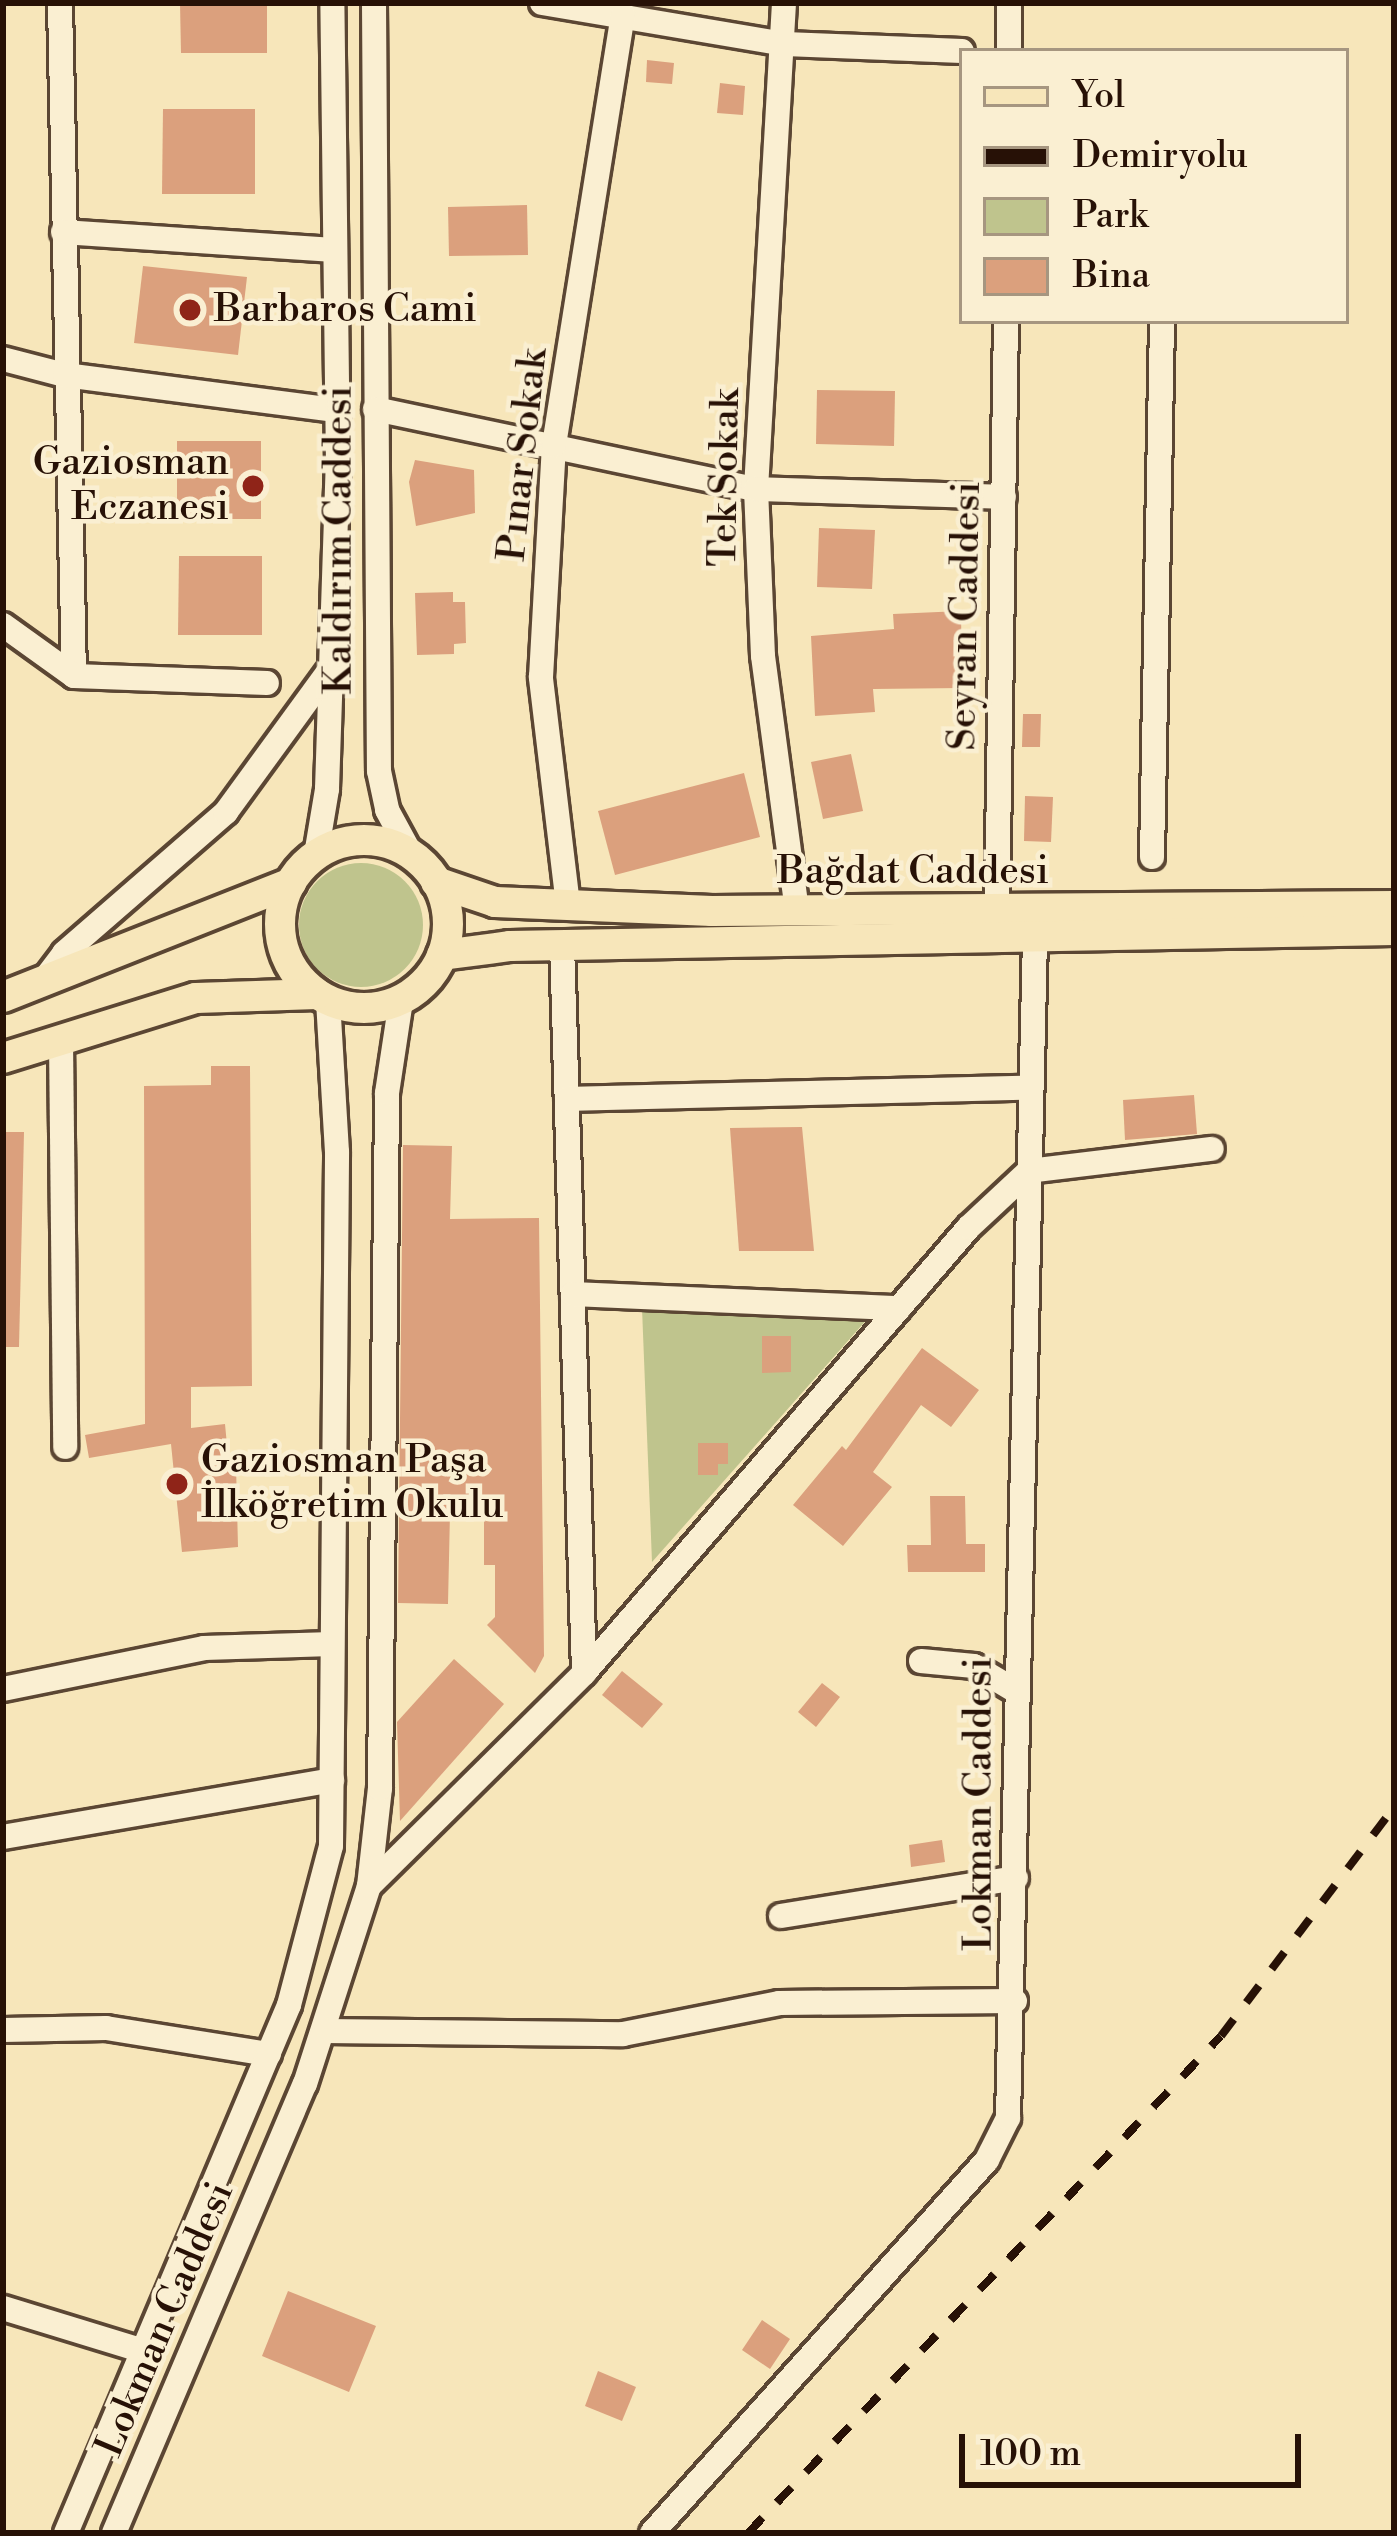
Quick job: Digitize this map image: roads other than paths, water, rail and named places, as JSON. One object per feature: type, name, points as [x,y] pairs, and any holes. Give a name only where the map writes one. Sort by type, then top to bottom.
[{"type":"main road","points":[[3,997],[291,883],[316,855],[364,840],[411,854],[436,882],[448,917],[442,955],[401,1000],[364,1009],[322,998],[196,998],[3,1058]]},
{"type":"main road","name":"Bağdat Caddesi","points":[[436,882],[480,900],[797,911],[1394,906]]},
{"type":"main road","points":[[291,883],[282,944],[322,998]]},
{"type":"main road","name":"Bağdat Caddesi","points":[[442,955],[562,944],[1035,940],[1394,930]]},
{"type":"street","points":[[60,3],[74,676]]},
{"type":"street","name":"Kaldırım Caddesi","points":[[316,855],[327,789],[336,410],[332,3]]},
{"type":"street","name":"Kaldırım Caddesi","points":[[374,3],[379,771],[387,809],[411,854]]},
{"type":"street","name":"Tek Sokak","points":[[784,3],[756,489],[763,656],[797,911]]},
{"type":"street","points":[[1009,3],[1009,48]]},
{"type":"street","points":[[558,4],[784,44],[959,51]]},
{"type":"street","name":"Pınar Sokak","points":[[568,904],[542,677],[554,445],[623,15]]},
{"type":"street","points":[[63,232],[333,250]]},
{"type":"street","name":"Seyran Caddesi","points":[[997,912],[1006,324]]},
{"type":"street","points":[[1152,857],[1162,324]]},
{"type":"street","points":[[3,358],[65,375],[336,410]]},
{"type":"street","points":[[375,409],[756,489],[1004,497]]},
{"type":"street","points":[[3,625],[74,676],[267,683]]},
{"type":"street","points":[[39,986],[64,953],[226,812],[329,670]]},
{"type":"street","name":"Lokman Caddesi","points":[[652,2533],[987,2160],[1013,2096],[1016,1691],[1035,940]]},
{"type":"street","points":[[562,944],[584,1673]]},
{"type":"street","name":"Lokman Caddesi","points":[[66,2533],[269,2054],[319,1903],[332,1780],[337,1152],[322,998]]},
{"type":"street","name":"Lokman Caddesi","points":[[114,2533],[324,2031],[369,1886],[380,1789],[387,1093],[401,1000]]},
{"type":"street","points":[[61,1040],[64,1448]]},
{"type":"street","points":[[567,1100],[1031,1088]]},
{"type":"street","points":[[369,1886],[584,1673],[899,1308],[1029,1171],[1212,1149]]},
{"type":"street","points":[[573,1294],[899,1308]]},
{"type":"street","points":[[3,1689],[203,1648],[332,1644]]},
{"type":"street","points":[[921,1660],[974,1666],[1016,1691]]},
{"type":"street","points":[[3,1837],[332,1780]]},
{"type":"street","points":[[781,1916],[1016,1878]]},
{"type":"street","points":[[324,2031],[623,2034],[779,2003],[1015,2001]]},
{"type":"street","points":[[3,2030],[106,2028],[269,2054]]},
{"type":"street","points":[[3,2308],[143,2351]]},
{"type":"railway","points":[[748,2533],[1221,2036],[1394,1807]]},
{"type":"place","name":"Barbaros Cami","points":[[190,310]]},
{"type":"place","name":"Gaziosman Eczanesi","points":[[253,486]]},
{"type":"place","name":"Gaziosman Paşa İlköğretim Okulu","points":[[177,1484]]}]
